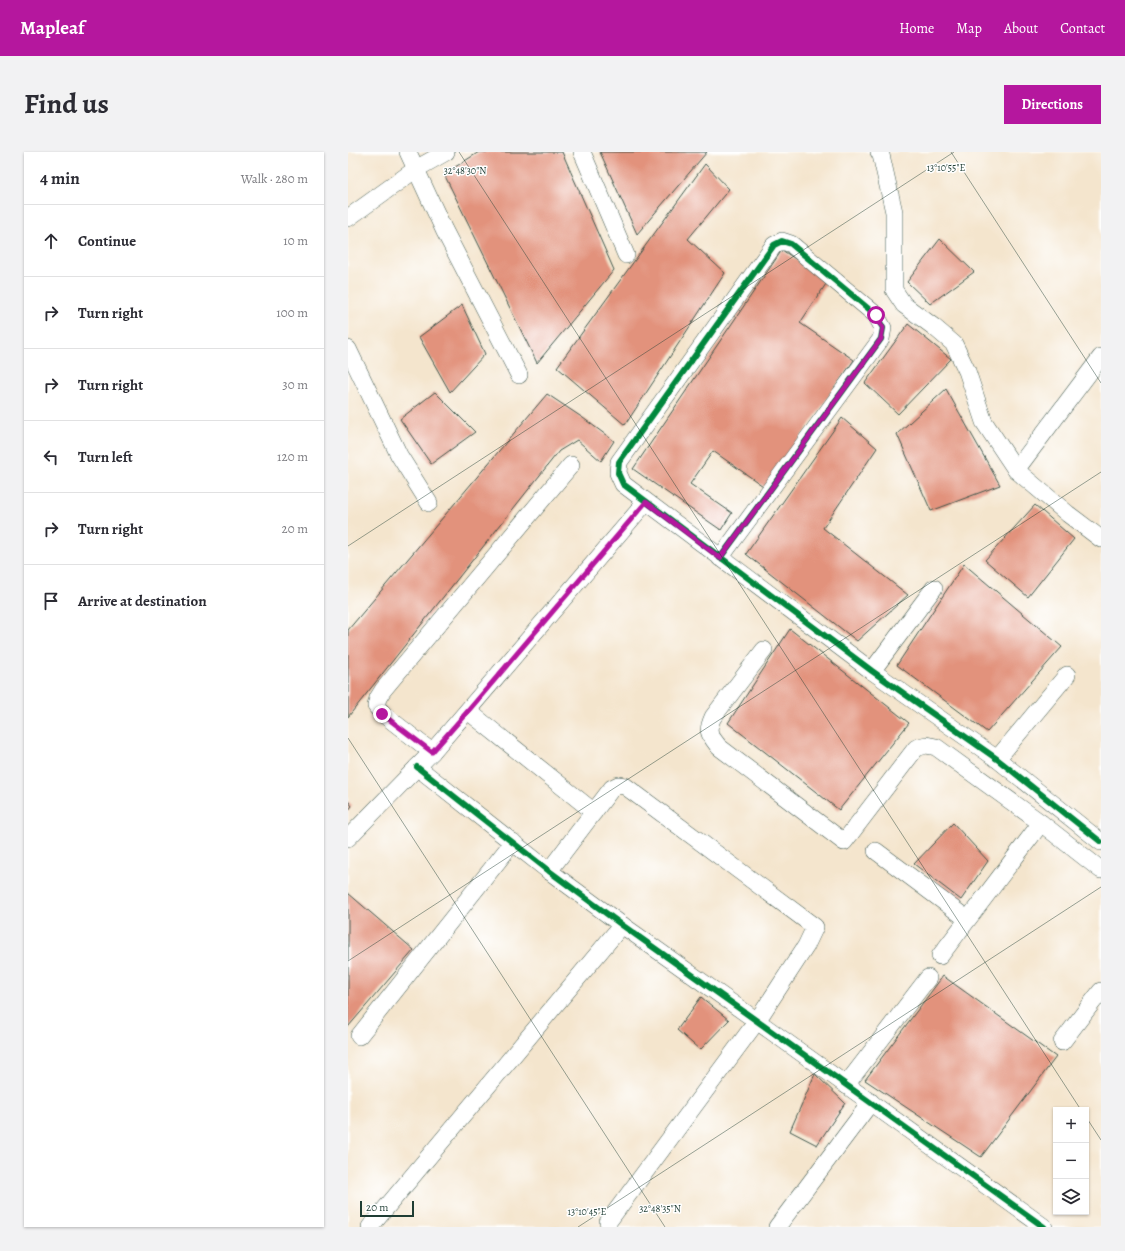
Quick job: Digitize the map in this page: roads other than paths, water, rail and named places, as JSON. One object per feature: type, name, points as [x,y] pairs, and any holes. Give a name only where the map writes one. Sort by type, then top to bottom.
[{"type":"street","points":[[408,152],[444,230],[519,375]]},
{"type":"street","points":[[348,218],[416,169],[446,152]]},
{"type":"street","points":[[582,152],[626,255]]},
{"type":"street","points":[[879,152],[881,155],[894,212],[894,290],[904,305],[954,344],[967,371],[984,422],[1016,470],[1068,514],[1101,539]]},
{"type":"street","points":[[720,558],[881,339],[883,328],[876,315],[791,244],[782,241],[774,245],[619,462],[618,473],[623,484],[720,558],[872,671],[997,759],[1101,842]]},
{"type":"street","points":[[348,348],[399,455],[429,503]]},
{"type":"street","points":[[1016,470],[1101,357]]},
{"type":"street","points":[[432,752],[382,714],[376,706],[378,698],[383,690],[571,465]]},
{"type":"street","points":[[348,838],[432,752],[646,502]]},
{"type":"street","points":[[872,671],[934,588]]},
{"type":"street","points":[[764,650],[713,717],[708,727],[711,737],[719,747],[844,842],[916,748],[926,745],[936,747],[1041,823],[1101,870]]},
{"type":"street","points":[[997,759],[1066,675]]},
{"type":"street","points":[[468,711],[594,812]]},
{"type":"street","points":[[417,767],[549,871],[622,925],[1044,1227]]},
{"type":"street","points":[[549,871],[612,788],[618,785],[625,786],[815,927],[806,946],[758,1021],[608,1222]]},
{"type":"street","points":[[940,956],[1041,823]]},
{"type":"street","points":[[359,1036],[513,842]]},
{"type":"street","points":[[876,851],[967,919]]},
{"type":"street","points":[[370,1227],[622,925]]},
{"type":"street","points":[[846,1085],[928,978]]},
{"type":"street","points":[[1062,1042],[1101,991]]},
{"type":"street","points":[[777,1227],[871,1102]]}]
